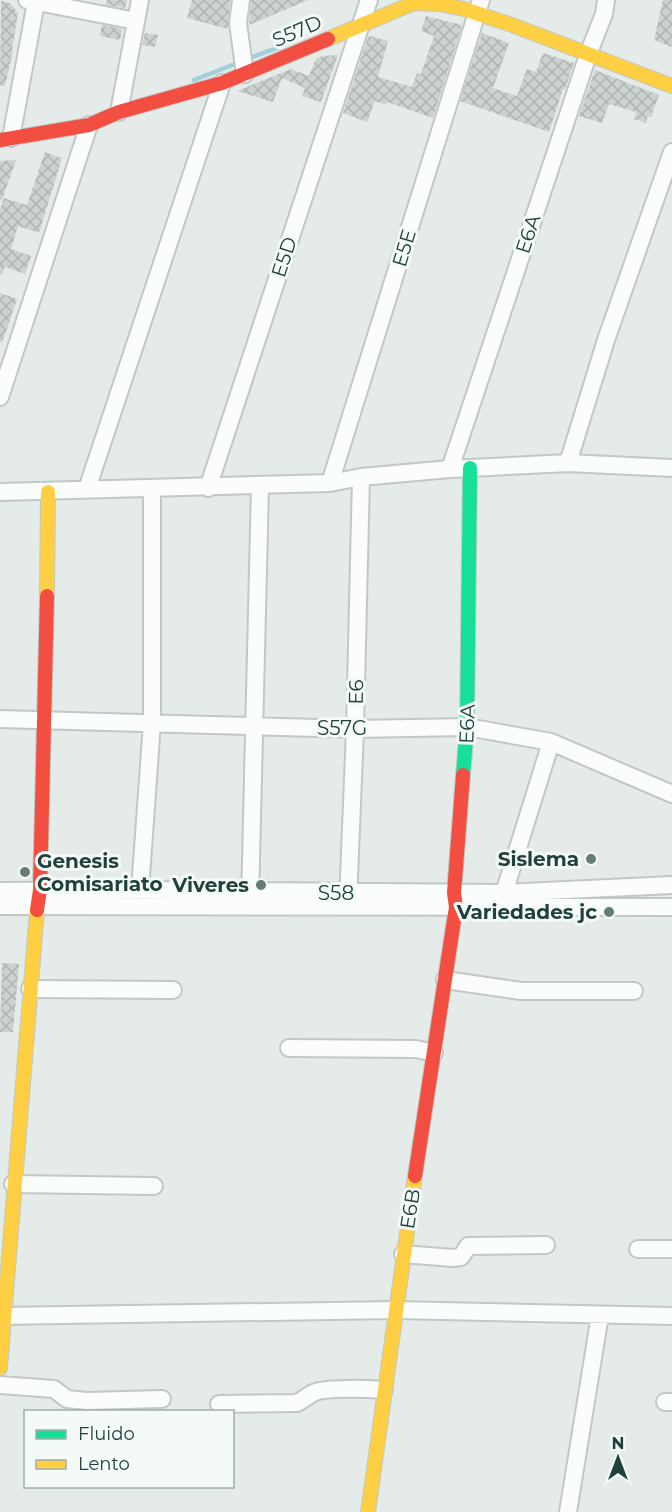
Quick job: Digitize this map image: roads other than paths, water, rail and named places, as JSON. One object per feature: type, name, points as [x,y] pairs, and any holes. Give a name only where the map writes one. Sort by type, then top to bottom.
[{"type":"street","points":[[119,112],[140,0]]},
{"type":"street","points":[[242,0],[238,23],[245,74]]},
{"type":"street","points":[[361,26],[369,0]]},
{"type":"street","name":"E6A","points":[[450,469],[589,52],[604,14],[606,0]]},
{"type":"street","points":[[5,139],[32,1],[136,21]]},
{"type":"street","name":"S57D","points":[[5,139],[89,125],[119,112],[222,83],[361,26],[397,5],[426,2],[479,7],[672,86]]},
{"type":"street","name":"E5E","points":[[330,483],[479,7]]},
{"type":"street","name":"E5D","points":[[208,488],[361,26]]},
{"type":"street","points":[[87,489],[222,83]]},
{"type":"street","points":[[0,397],[89,125]]},
{"type":"street","points":[[568,463],[606,340],[672,152]]},
{"type":"street","points":[[0,492],[330,483],[361,477],[450,469],[568,463],[671,464]]},
{"type":"street","name":"E6A","points":[[455,900],[467,727],[470,468]]},
{"type":"street","name":"E6","points":[[348,900],[361,477]]},
{"type":"street","points":[[250,899],[260,486]]},
{"type":"street","points":[[140,890],[152,723],[152,488]]},
{"type":"street","points":[[0,1368],[2,1316],[38,898],[45,721],[48,492]]},
{"type":"street","name":"S57G","points":[[0,719],[355,729],[467,727],[551,742],[672,794]]},
{"type":"street","points":[[503,900],[551,742]]},
{"type":"street","name":"S58","points":[[503,900],[672,885]]},
{"type":"street","name":"S58","points":[[0,906],[38,898],[140,890],[250,899]]},
{"type":"street","name":"S58","points":[[0,891],[38,898],[503,900],[672,907]]},
{"type":"street","name":"E6B","points":[[368,1512],[455,900]]},
{"type":"street","points":[[445,980],[521,991],[634,991]]},
{"type":"street","points":[[30,989],[172,990]]},
{"type":"street","points":[[289,1048],[416,1049],[434,1053]]},
{"type":"street","points":[[13,1184],[154,1186]]},
{"type":"street","points":[[404,1254],[453,1258],[461,1257],[468,1246],[546,1245]]},
{"type":"street","points":[[638,1249],[672,1249]]},
{"type":"street","points":[[2,1316],[395,1310],[672,1316]]},
{"type":"street","points":[[568,1512],[600,1315]]},
{"type":"street","points":[[0,1385],[54,1389],[67,1399],[77,1400],[162,1399]]},
{"type":"street","points":[[219,1404],[297,1403],[314,1392],[324,1390],[384,1390]]},
{"type":"waterway","points":[[247,59],[282,46]]},
{"type":"waterway","points":[[194,80],[240,62]]},
{"type":"place","name":"Sislema","points":[[591,859]]},
{"type":"place","name":"Genesis Comisariato","points":[[25,872]]},
{"type":"place","name":"Viveres","points":[[261,885]]},
{"type":"place","name":"Variedades jc","points":[[609,912]]}]
